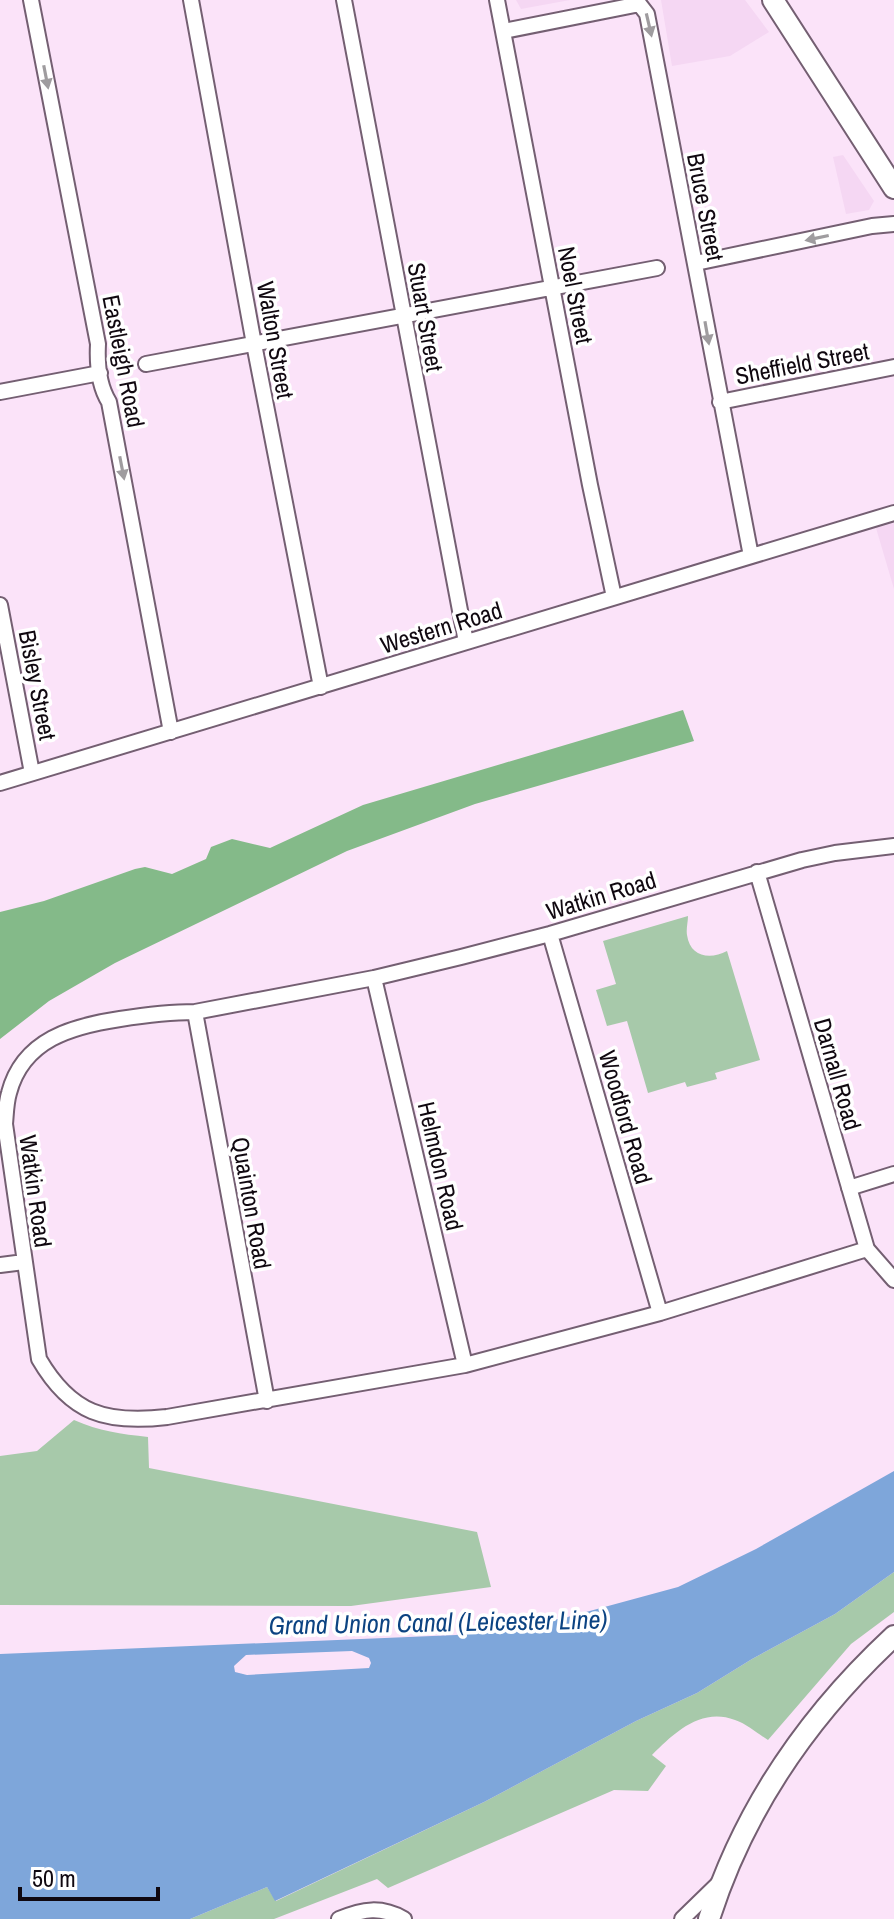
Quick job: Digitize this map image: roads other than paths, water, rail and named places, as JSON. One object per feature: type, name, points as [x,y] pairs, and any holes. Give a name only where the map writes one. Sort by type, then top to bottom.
[{"type":"street","name":"Eastleigh Road","points":[[31,0],[98,344],[103,393],[109,402],[171,732]]},
{"type":"street","name":"Walton Street","points":[[191,0],[321,687]]},
{"type":"street","name":"Stuart Street","points":[[344,0],[466,642]]},
{"type":"street","name":"Noel Street","points":[[497,0],[614,597]]},
{"type":"street","points":[[773,0],[894,188]]},
{"type":"street","name":"Bruce Street","points":[[504,31],[635,5],[647,14],[751,556]]},
{"type":"street","points":[[696,263],[894,224]]},
{"type":"street","points":[[146,364],[657,268]]},
{"type":"street","name":"Sheffield Street","points":[[720,402],[894,367]]},
{"type":"street","points":[[0,392],[100,373]]},
{"type":"street","name":"Western Road","points":[[0,783],[894,513]]},
{"type":"street","name":"Bisley Street","points":[[0,605],[32,773]]},
{"type":"street","name":"Watkin Road","points":[[867,1249],[660,1313],[465,1365],[267,1401],[146,1419],[100,1416],[83,1409],[52,1380],[39,1359],[2,1124],[9,1092],[17,1075],[42,1045],[62,1031],[83,1024],[166,1012],[195,1012],[374,978],[550,934],[757,872],[835,853],[894,846]]},
{"type":"street","name":"Darnall Road","points":[[757,872],[867,1249],[894,1280]]},
{"type":"street","name":"Woodford Road","points":[[550,934],[660,1313]]},
{"type":"street","name":"Helmdon Road","points":[[374,978],[465,1365]]},
{"type":"street","name":"Quainton Road","points":[[195,1012],[267,1401]]},
{"type":"street","points":[[849,1188],[894,1174]]},
{"type":"street","points":[[0,1265],[24,1262]]},
{"type":"street","points":[[709,1919],[721,1881],[748,1821],[803,1736],[850,1679],[894,1636]]},
{"type":"street","points":[[682,1919],[721,1881]]},
{"type":"street","points":[[339,1919],[368,1909],[380,1909],[404,1919]]},
{"type":"water","points":[[894,1471],[894,1572],[835,1614],[697,1693],[636,1721],[484,1802],[275,1901],[267,1887],[190,1919],[0,1919],[0,1654],[456,1635],[564,1618],[678,1587],[756,1549]],"holes":[[[352,1651],[369,1658],[369,1668],[247,1675],[235,1672],[234,1666],[246,1655]]]},
{"type":"water label","name":"Grand Union Canal (Leicester Line)","points":[[438,1622]]}]
